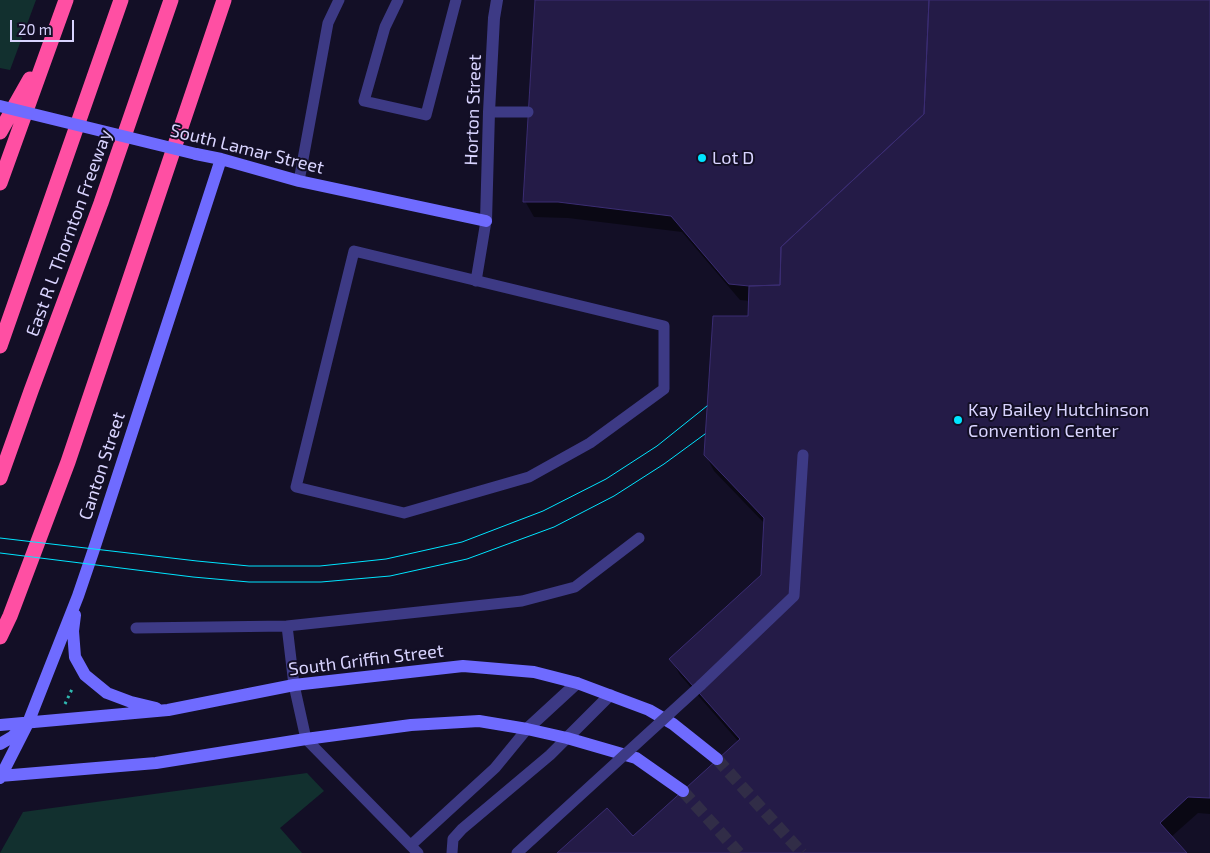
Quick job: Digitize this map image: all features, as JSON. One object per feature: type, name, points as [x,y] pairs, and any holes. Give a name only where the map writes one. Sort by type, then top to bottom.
[{"type":"highway","points":[[0,183],[66,0]]},
{"type":"highway","name":"East R L Thornton Freeway","points":[[0,346],[121,0]]},
{"type":"highway","name":"East R L Thornton Freeway","points":[[0,478],[101,203],[171,0]]},
{"type":"highway","points":[[0,637],[10,616],[68,462],[223,2]]},
{"type":"highway","points":[[0,132],[51,41]]},
{"type":"main road","name":"South Lamar Street","points":[[0,106],[221,159],[299,181],[486,221]]},
{"type":"main road","name":"Canton Street","points":[[0,776],[28,723],[78,596],[221,159]]},
{"type":"main road","points":[[78,596],[73,631],[76,657],[84,675],[107,693],[131,702],[168,710]]},
{"type":"main road","name":"South Griffin Street","points":[[0,725],[168,710],[294,685],[464,666],[534,672],[610,695],[649,710],[673,724],[717,759]]},
{"type":"main road","points":[[0,776],[156,763],[306,739],[411,725],[479,722],[527,729],[567,738],[636,758],[683,790]]},
{"type":"main road","points":[[0,744],[12,737],[28,723]]},
{"type":"street","name":"Horton Street","points":[[486,221],[489,112],[494,18],[497,0]]},
{"type":"street","points":[[527,729],[577,684]]},
{"type":"street","points":[[567,738],[610,695]]},
{"type":"lane","points":[[299,181],[328,23],[339,0]]},
{"type":"lane","points":[[398,0],[385,27],[364,101],[426,115],[456,0]]},
{"type":"lane","points":[[489,112],[528,112]]},
{"type":"lane","points":[[476,281],[486,221]]},
{"type":"lane","points":[[354,252],[476,281],[664,326],[664,389],[590,443],[529,477],[404,513],[296,487],[354,252]]},
{"type":"lane","points":[[516,853],[794,596],[804,455]]},
{"type":"lane","points":[[136,628],[287,626],[522,601],[575,587],[639,538]]},
{"type":"lane","points":[[287,626],[294,685],[306,739],[415,849],[495,768],[527,729]]},
{"type":"lane","points":[[452,853],[453,839],[462,829],[550,755],[567,738]]},
{"type":"path","points":[[63,710],[76,679]]},
{"type":"green space","points":[[0,0],[36,0],[10,70],[0,68]]},
{"type":"green space","points":[[307,773],[324,791],[280,828],[302,853],[0,853],[23,812]]},
{"type":"building","name":"Lot D","points":[[535,0],[929,0],[924,114],[781,247],[780,285],[749,286],[729,284],[671,216],[558,202],[523,202]]},
{"type":"building","name":"Kay Bailey Hutchinson Convention Center","points":[[929,0],[1210,0],[1210,798],[1188,797],[1160,823],[1187,853],[557,853],[607,808],[633,836],[740,739],[669,659],[761,575],[764,518],[704,455],[713,316],[748,316],[749,286],[780,285],[781,247],[924,114]]},
{"type":"tunnel","points":[[717,759],[802,853]]},
{"type":"tunnel","points":[[683,791],[739,853]]},
{"type":"tram line","points":[[0,538],[249,566],[320,566],[386,559],[462,542],[543,511],[606,479],[657,446],[707,406]]},
{"type":"tram line","points":[[0,553],[193,577],[249,582],[321,582],[390,576],[467,559],[554,527],[614,496],[664,464],[705,434]]},
{"type":"place","name":"Lot D","points":[[702,158]]},
{"type":"place","name":"Kay Bailey Hutchinson Convention Center","points":[[958,420]]}]
